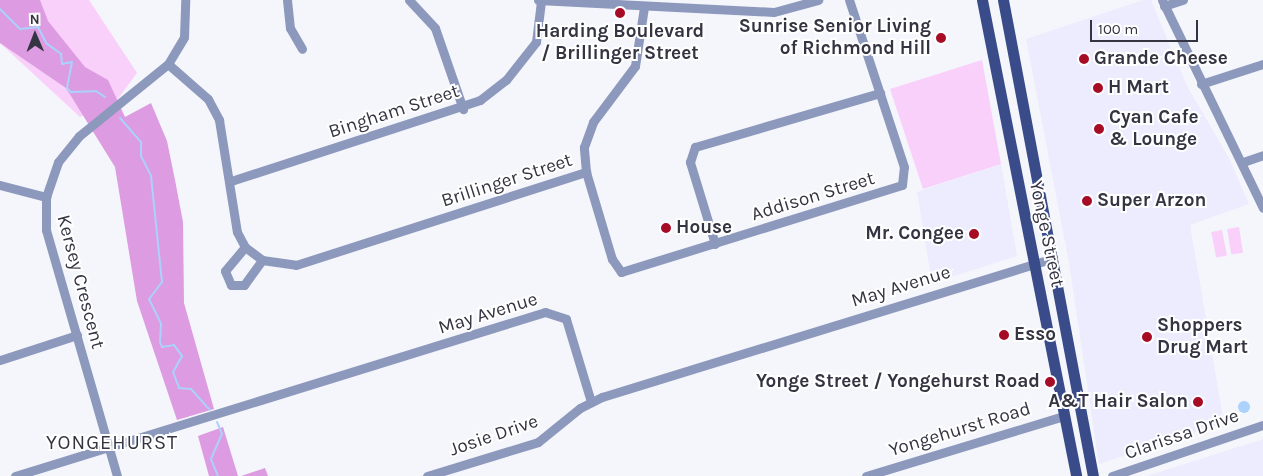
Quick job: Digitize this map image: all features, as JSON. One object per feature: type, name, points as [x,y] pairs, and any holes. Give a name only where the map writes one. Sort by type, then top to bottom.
[{"type":"main road","name":"Yonge Street","points":[[982,0],[1076,476]]},
{"type":"main road","name":"Yonge Street","points":[[1003,0],[1093,476]]},
{"type":"street","name":"Kersey Crescent","points":[[118,476],[46,230],[46,196],[54,171],[71,145],[122,105],[168,64],[184,37],[185,0]]},
{"type":"street","points":[[287,0],[290,28],[302,49]]},
{"type":"street","points":[[409,0],[435,28],[463,109]]},
{"type":"street","points":[[539,1],[774,12],[818,0]]},
{"type":"street","name":"Addison Street","points":[[586,172],[618,271],[637,271],[902,185],[906,176],[849,0]]},
{"type":"street","points":[[1183,0],[1163,3],[1201,84],[1244,162],[1263,208]]},
{"type":"street","name":"Bingham Street","points":[[231,181],[463,109],[506,80],[536,42],[539,1]]},
{"type":"street","name":"Brillinger Street","points":[[262,260],[296,265],[586,172],[584,147],[593,122],[635,66],[644,7]]},
{"type":"street","points":[[168,64],[215,110],[231,181],[237,232],[245,246],[262,260],[244,285],[231,285],[225,271],[245,246]]},
{"type":"street","points":[[1201,84],[1263,64]]},
{"type":"street","points":[[716,244],[690,162],[695,147],[880,93]]},
{"type":"street","points":[[1244,162],[1263,155]]},
{"type":"street","points":[[0,184],[46,196]]},
{"type":"street","name":"May Avenue","points":[[15,476],[545,312],[566,320],[591,402],[1053,258]]},
{"type":"street","points":[[0,360],[77,335]]},
{"type":"street","name":"Josie Drive","points":[[427,476],[538,442],[591,402]]},
{"type":"street","name":"Yongehurst Road","points":[[866,476],[1064,416]]},
{"type":"street","name":"Clarissa Drive","points":[[1112,476],[1263,425]]},
{"type":"shaded area","points":[[0,0],[89,0],[137,73],[117,100],[80,117],[0,43]]},
{"type":"shaded area","points":[[0,0],[40,0],[48,21],[85,67],[108,80],[125,117],[151,103],[167,141],[183,222],[184,303],[214,409],[177,420],[137,301],[115,167],[66,88],[0,43]]},
{"type":"shaded area","points":[[1143,0],[1151,0],[1187,86],[1229,158],[1249,204],[1190,225],[1224,423],[1099,464],[1069,263],[1026,39]]},
{"type":"shaded area","points":[[982,60],[1001,164],[923,189],[890,89]]},
{"type":"shaded area","points":[[1001,164],[1017,256],[932,283],[917,192]]},
{"type":"shaded area","points":[[1239,227],[1243,253],[1231,255],[1227,229]]},
{"type":"shaded area","points":[[1222,230],[1227,256],[1216,258],[1211,232]]},
{"type":"shaded area","points":[[223,427],[238,476],[209,476],[198,436]]},
{"type":"shaded area","points":[[1263,439],[1263,476],[1147,476]]},
{"type":"shaded area","points":[[265,468],[268,476],[241,476]]},
{"type":"water","points":[[1244,401],[1250,407],[1244,413],[1238,407]]},
{"type":"waterway","points":[[0,9],[20,29],[38,27],[46,43],[61,54],[62,64],[72,62],[67,88],[71,92],[96,91],[105,97]]},
{"type":"waterway","points":[[120,118],[141,142],[141,156],[151,176],[162,282],[149,299],[161,324],[160,342],[162,347],[174,345],[182,356],[173,372],[179,388],[191,389],[210,410]]},
{"type":"waterway","points":[[217,422],[222,434],[211,459],[218,476]]},
{"type":"place","name":"Harding Boulevard / Brillinger Street","points":[[620,13]]},
{"type":"place","name":"Sunrise Senior Living of Richmond Hill","points":[[941,38]]},
{"type":"place","name":"Grande Cheese","points":[[1084,59]]},
{"type":"place","name":"H Mart","points":[[1098,88]]},
{"type":"place","name":"Cyan Cafe & Lounge","points":[[1099,129]]},
{"type":"place","name":"Super Arzon","points":[[1087,201]]},
{"type":"place","name":"House","points":[[666,228]]},
{"type":"place","name":"Mr. Congee","points":[[974,234]]},
{"type":"place","name":"Esso","points":[[1004,335]]},
{"type":"place","name":"Shoppers Drug Mart","points":[[1147,337]]},
{"type":"place","name":"Yonge Street / Yongehurst Road","points":[[1050,382]]},
{"type":"place","name":"A&T Hair Salon","points":[[1198,402]]},
{"type":"district","name":"YONGEHURST","points":[[112,442]]}]
